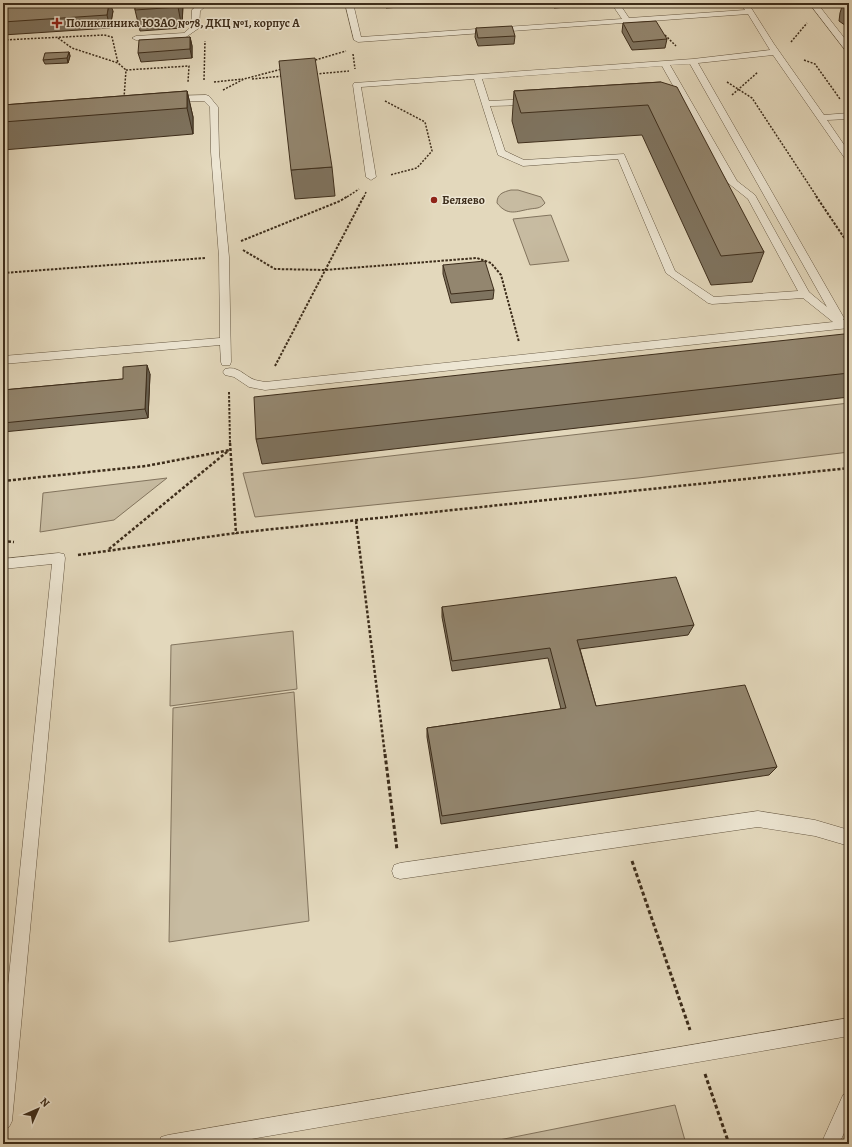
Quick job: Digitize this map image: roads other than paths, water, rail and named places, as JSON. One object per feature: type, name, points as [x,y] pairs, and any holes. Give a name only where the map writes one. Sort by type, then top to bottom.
[{"type":"lane","points":[[136,38],[186,35],[195,28],[196,10],[206,3]]},
{"type":"lane","points":[[349,3],[358,40],[751,12]]},
{"type":"lane","points":[[615,3],[626,20]]},
{"type":"lane","points":[[744,3],[776,54],[849,158]]},
{"type":"lane","points":[[817,5],[849,49]]},
{"type":"lane","points":[[371,177],[357,85],[776,54]]},
{"type":"lane","points":[[693,61],[846,324]]},
{"type":"lane","points":[[665,63],[678,93],[733,183],[752,197],[805,294],[846,324]]},
{"type":"lane","points":[[477,76],[501,153],[523,163],[621,156],[671,273],[712,301],[805,294]]},
{"type":"lane","points":[[160,100],[206,98],[214,107],[215,152],[224,257],[225,341],[228,367],[243,376],[249,382],[265,386],[846,324]]},
{"type":"lane","points":[[486,104],[541,101]]},
{"type":"lane","points":[[821,118],[849,116]]},
{"type":"lane","points":[[3,360],[225,341]]},
{"type":"lane","points":[[3,564],[59,558],[3,1121]]},
{"type":"lane","points":[[400,871],[758,819],[793,823],[832,832],[849,838]]},
{"type":"lane","points":[[168,1144],[849,1027]]},
{"type":"lane","points":[[830,1144],[849,1101]]},
{"type":"place","name":"Поликлиника ЮЗАО №78, ДКЦ №1, корпус А","points":[[57,23]]},
{"type":"place","name":"Беляево","points":[[434,200]]}]
